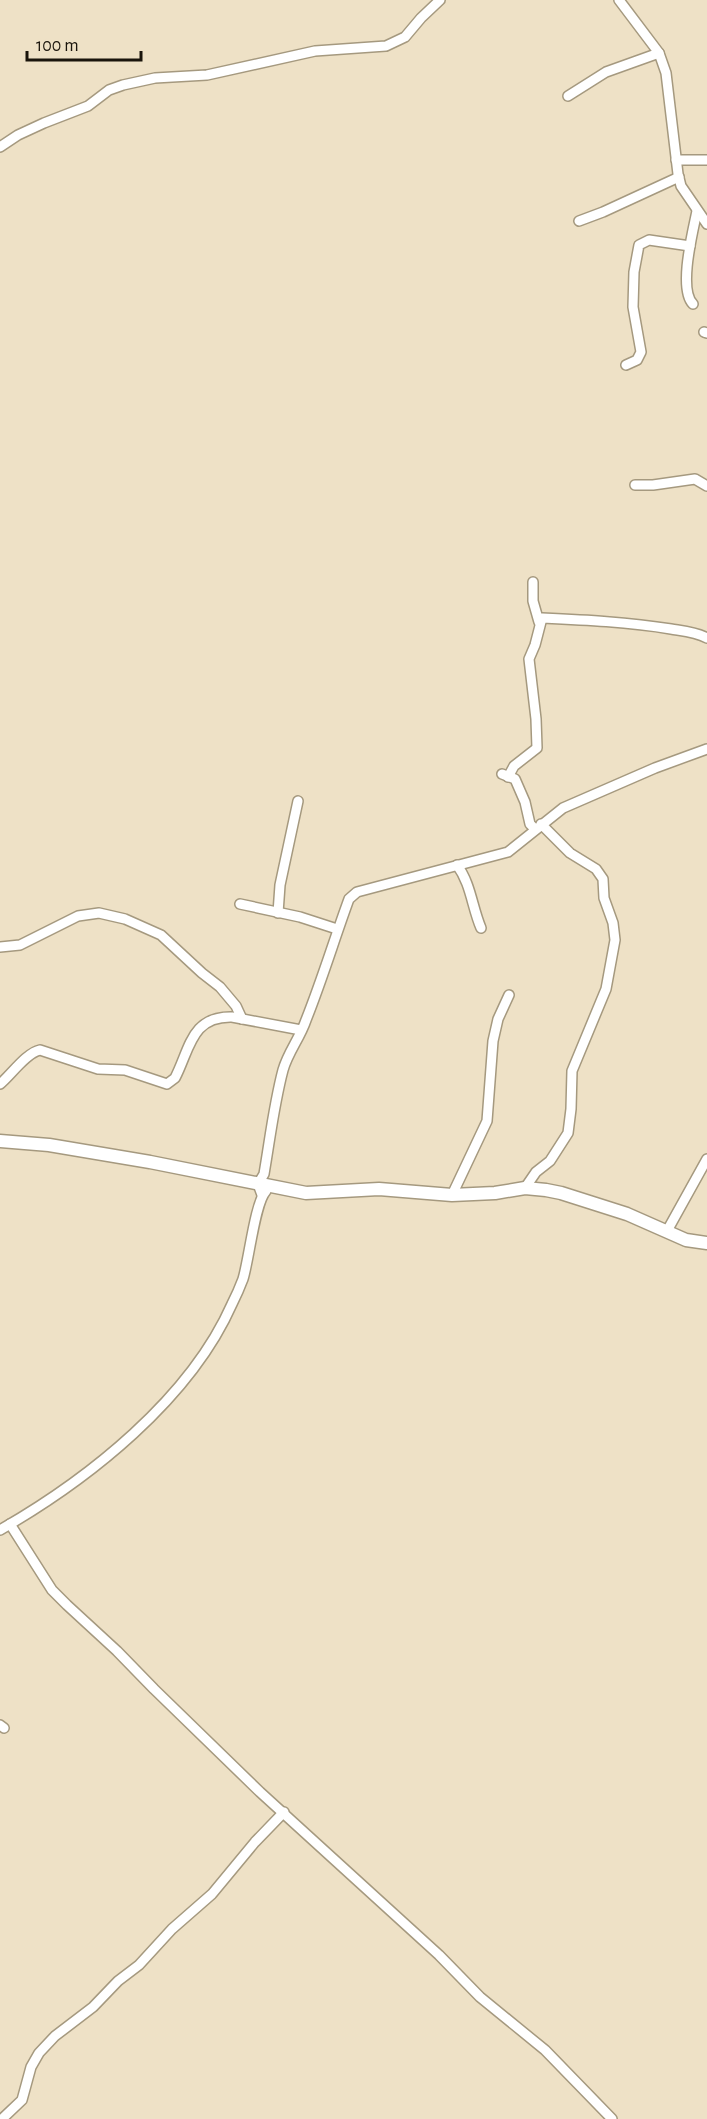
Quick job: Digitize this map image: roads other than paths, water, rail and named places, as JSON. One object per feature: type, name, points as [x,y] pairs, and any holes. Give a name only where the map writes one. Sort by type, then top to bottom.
[{"type":"street","points":[[0,147],[18,135],[88,106],[109,90],[123,85],[155,78],[207,75],[315,51],[386,46],[405,37],[440,0]]},
{"type":"street","points":[[619,0],[659,53],[666,73],[681,186],[707,224]]},
{"type":"street","points":[[568,96],[606,72],[659,53]]},
{"type":"street","points":[[676,160],[707,160]]},
{"type":"street","points":[[579,221],[603,213],[679,177]]},
{"type":"street","points":[[693,304],[687,296],[687,265],[697,211]]},
{"type":"street","points":[[626,365],[637,360],[641,352],[633,307],[634,272],[639,244],[649,240],[690,246]]},
{"type":"street","points":[[635,485],[653,485],[695,478],[707,486]]},
{"type":"street","points":[[525,1188],[536,1172],[550,1161],[568,1133],[572,1071],[606,989],[615,940],[613,923],[604,898],[603,879],[596,869],[570,853],[538,827],[530,824],[525,802],[515,779],[505,775],[537,748],[529,659],[535,645],[539,622],[533,601],[533,582]]},
{"type":"street","points":[[539,622],[542,618],[603,621],[654,626],[699,634],[707,638]]},
{"type":"street","points":[[0,1530],[36,1510],[128,1438],[191,1374],[215,1336],[243,1278],[264,1188],[264,1174],[284,1069],[291,1047],[302,1030],[325,970],[348,899],[357,892],[508,852],[563,808],[603,789],[707,749]]},
{"type":"street","points":[[278,913],[280,885],[298,801]]},
{"type":"street","points":[[457,865],[465,877],[481,928]]},
{"type":"street","points":[[240,904],[300,917],[337,929]]},
{"type":"street","points":[[0,947],[20,945],[78,916],[99,913],[125,919],[161,935],[220,987],[236,1006],[242,1019]]},
{"type":"street","points":[[452,1195],[487,1121],[493,1041],[498,1019],[509,995]]},
{"type":"street","points":[[0,1084],[34,1051],[40,1050],[85,1066],[125,1070],[167,1083],[175,1078],[198,1028],[208,1020],[221,1016],[302,1030]]},
{"type":"street","points":[[0,1141],[49,1145],[150,1162],[264,1188],[306,1193],[379,1189],[452,1195],[495,1193],[525,1188],[546,1190],[627,1214],[686,1240],[707,1243]]},
{"type":"street","points":[[667,1231],[707,1159]]},
{"type":"street","points":[[9,1524],[52,1590],[260,1792],[439,1955],[480,1997],[545,2050],[612,2119]]},
{"type":"street","points":[[2,2119],[22,2100],[31,2067],[55,2036],[93,2007],[118,1981],[139,1965],[172,1929],[212,1894],[255,1842],[284,1812]]}]
